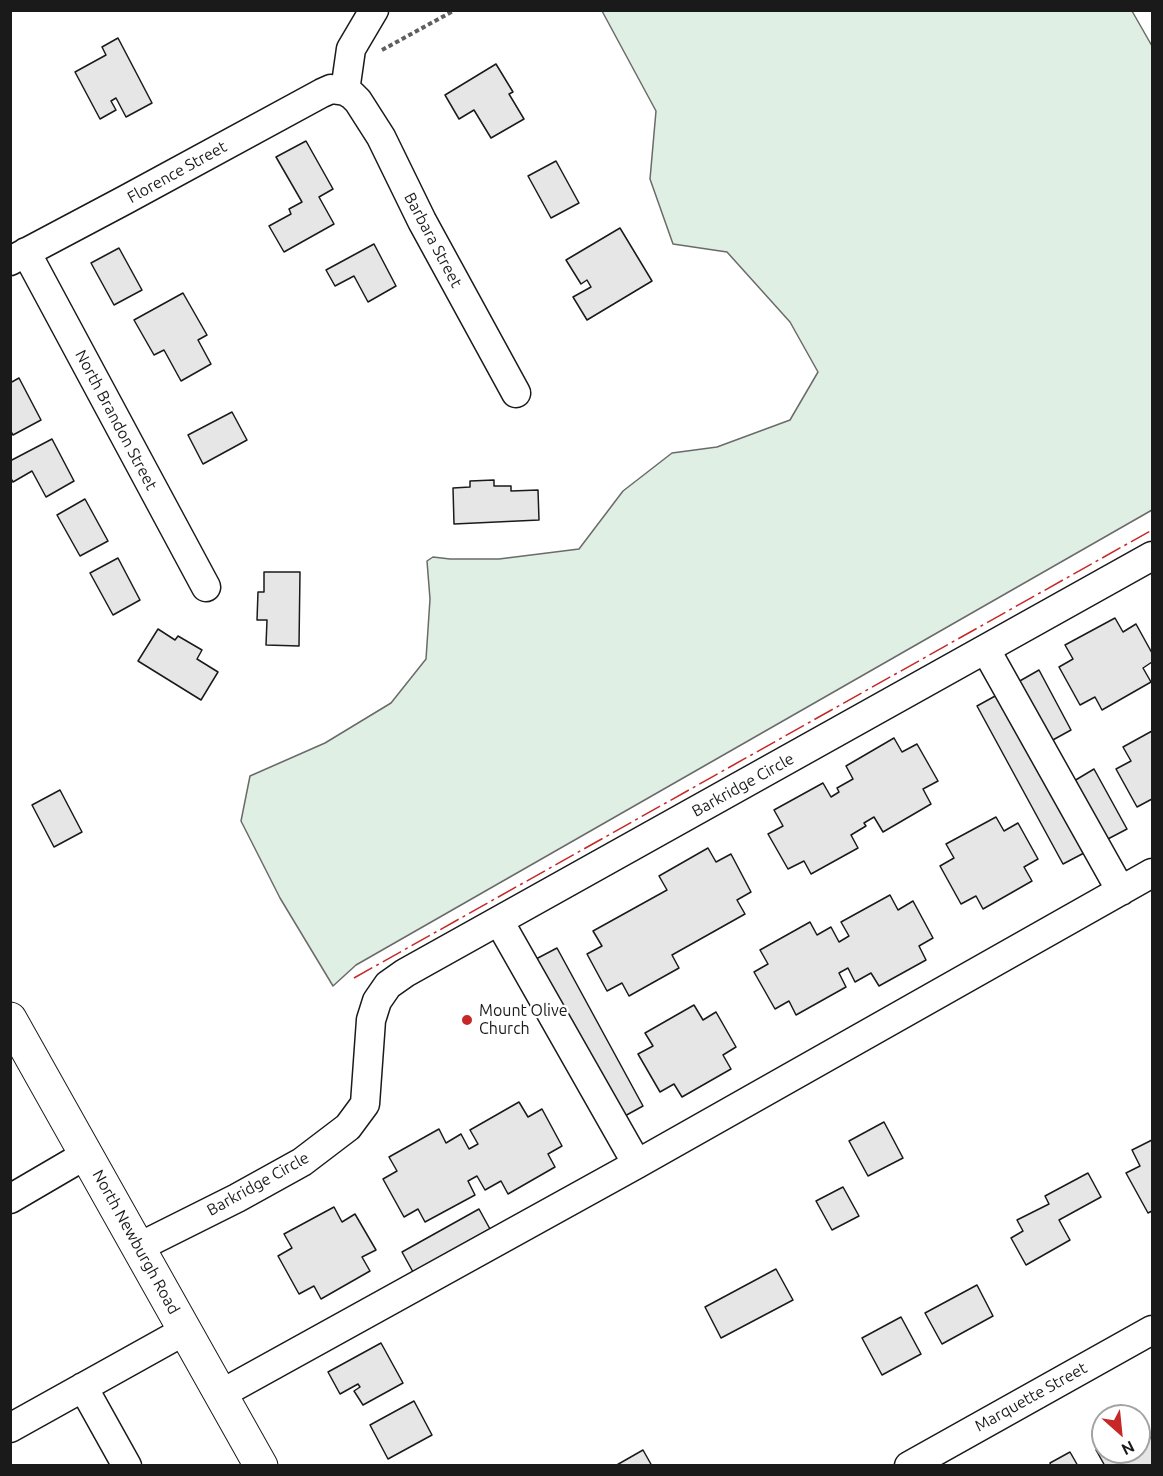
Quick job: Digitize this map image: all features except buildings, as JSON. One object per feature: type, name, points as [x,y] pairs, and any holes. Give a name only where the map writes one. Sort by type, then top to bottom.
[{"type":"main road","name":"North Newburgh Road","points":[[10,1019],[261,1466]]},
{"type":"street","points":[[347,80],[351,50],[374,10]]},
{"type":"street","name":"Florence Street","points":[[18,256],[125,201],[347,80]]},
{"type":"street","name":"Barbara Street","points":[[347,80],[352,95],[381,137],[422,221],[516,393]]},
{"type":"street","name":"North Brandon Street","points":[[18,256],[206,586]]},
{"type":"street","name":"Barkridge Circle","points":[[139,1247],[237,1198],[302,1162],[348,1127],[365,1104],[371,1020],[377,1001],[388,985],[405,973],[1152,556]]},
{"type":"street","points":[[986,650],[1121,891]]},
{"type":"street","points":[[222,1394],[637,1164],[1152,873]]},
{"type":"street","points":[[500,921],[637,1164]]},
{"type":"street","points":[[10,1199],[87,1154]]},
{"type":"street","points":[[10,1428],[186,1330]]},
{"type":"street","name":"Marquette Street","points":[[909,1466],[1152,1330]]},
{"type":"street","points":[[82,1388],[127,1466]]},
{"type":"path","points":[[347,80],[455,10]]},
{"type":"green space","points":[[602,11],[1132,11],[1152,46],[1152,510],[356,965],[333,986],[280,898],[241,821],[250,776],[325,743],[391,703],[426,659],[430,599],[427,561],[433,557],[499,559],[579,549],[623,491],[672,453],[717,447],[790,420],[818,372],[790,322],[727,252],[673,244],[650,179],[656,111]]},
{"type":"power","points":[[354,978],[1152,530]]},
{"type":"place","name":"Mount Olive Church","points":[[467,1020]]}]
